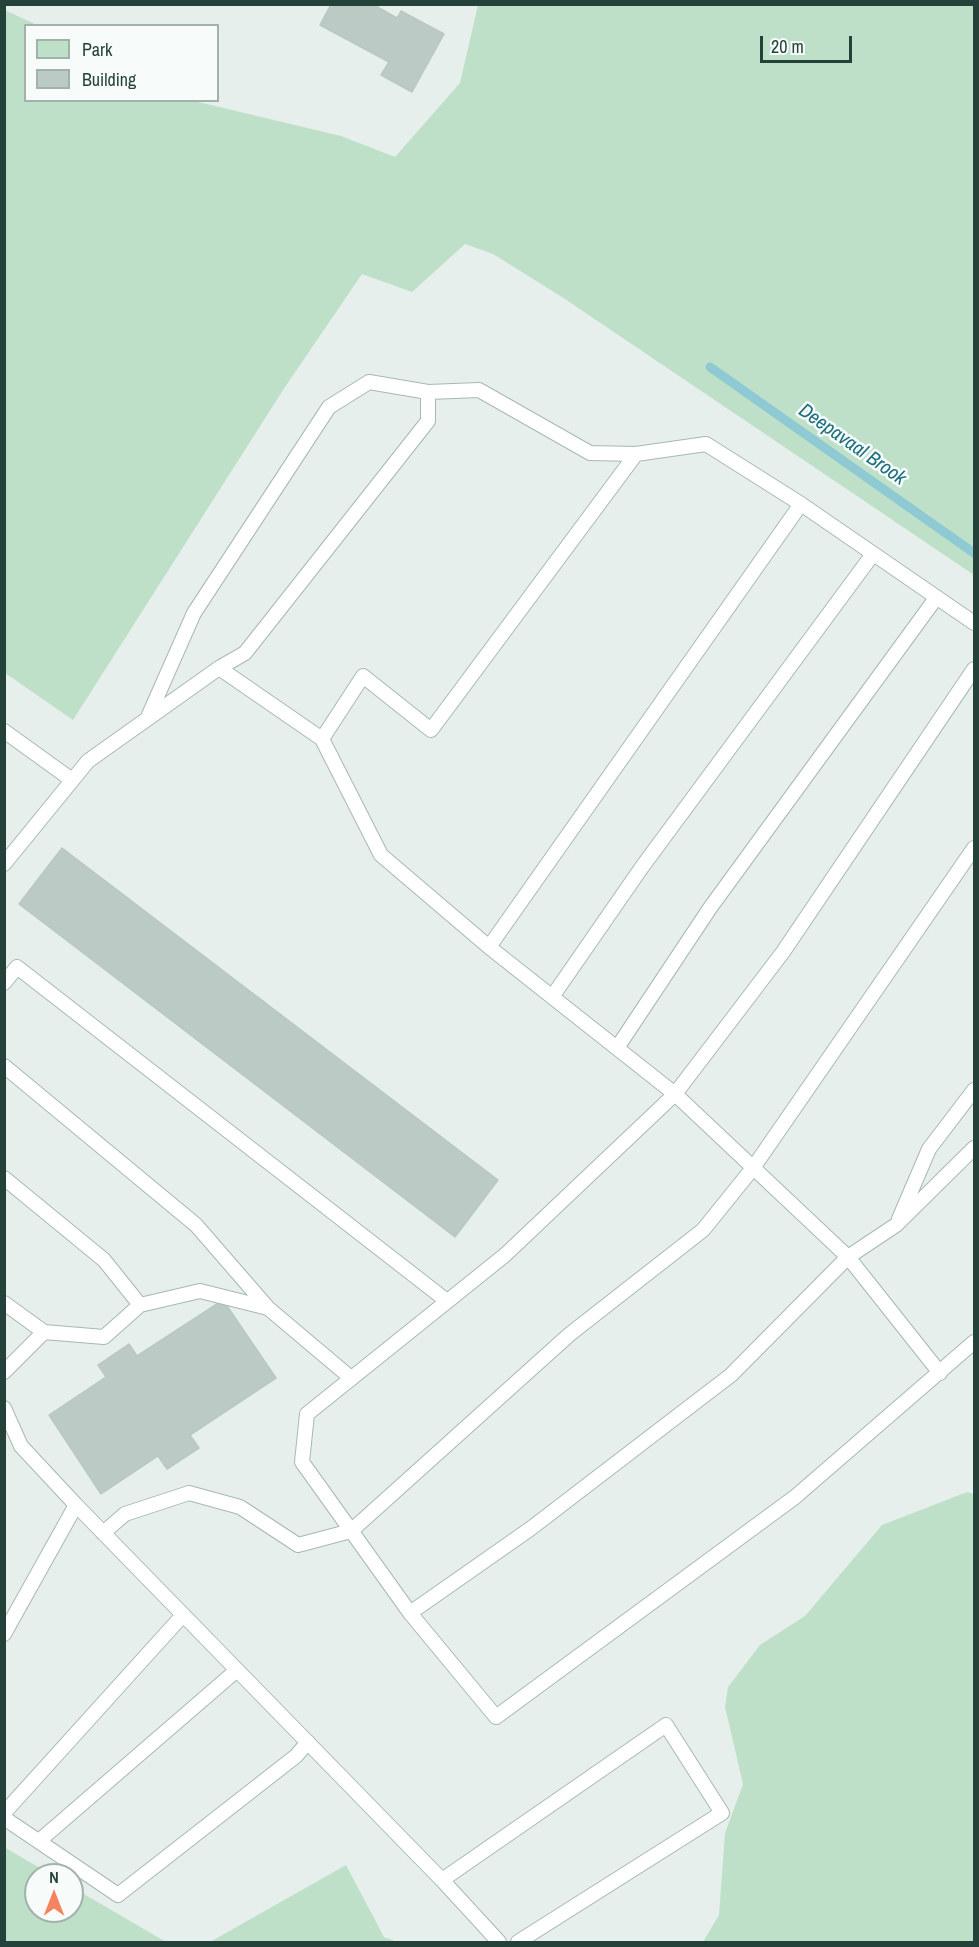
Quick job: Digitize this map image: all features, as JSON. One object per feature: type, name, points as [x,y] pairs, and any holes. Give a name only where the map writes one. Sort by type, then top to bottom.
[{"type":"lane","points":[[148,717],[194,613],[329,407],[369,382],[429,392],[479,390],[590,453],[636,454],[706,444],[801,504],[975,623]]},
{"type":"lane","points":[[4,864],[88,761],[219,668],[245,653],[429,421],[429,392]]},
{"type":"lane","points":[[322,739],[363,676],[431,730],[636,454]]},
{"type":"lane","points":[[489,947],[801,504]]},
{"type":"lane","points":[[552,997],[642,867],[873,554]]},
{"type":"lane","points":[[617,1048],[710,908],[936,598]]},
{"type":"lane","points":[[219,668],[322,739],[381,855],[489,947],[675,1094],[848,1257],[940,1373]]},
{"type":"lane","points":[[975,669],[783,952],[675,1094],[505,1255],[307,1413],[302,1462],[410,1613],[496,1717],[795,1497],[975,1342]]},
{"type":"lane","points":[[4,731],[72,780]]},
{"type":"lane","points":[[103,1533],[125,1514],[189,1492],[240,1507],[298,1545],[351,1531],[570,1334],[703,1230],[753,1168],[975,848]]},
{"type":"lane","points":[[4,983],[17,967],[447,1301]]},
{"type":"lane","points":[[4,1066],[196,1225],[268,1308],[351,1378]]},
{"type":"lane","points":[[897,1225],[929,1149],[975,1090]]},
{"type":"lane","points":[[410,1613],[530,1529],[731,1375],[848,1257],[897,1225],[975,1148]]},
{"type":"lane","points":[[4,1178],[104,1260],[140,1305]]},
{"type":"lane","points":[[4,1304],[44,1332],[105,1336],[140,1305],[200,1291],[268,1308]]},
{"type":"lane","points":[[4,1372],[44,1332]]},
{"type":"lane","points":[[4,1408],[21,1446],[183,1616],[442,1880],[499,1942]]},
{"type":"lane","points":[[4,1634],[76,1505]]},
{"type":"lane","points":[[4,1812],[183,1616]]},
{"type":"lane","points":[[39,1841],[237,1670]]},
{"type":"lane","points":[[442,1880],[666,1725],[722,1813],[518,1942]]},
{"type":"lane","points":[[4,1818],[118,1895],[296,1756],[308,1742]]},
{"type":"green space","points":[[478,5],[974,5],[974,575],[562,297],[493,254],[465,244],[412,292],[362,274],[285,387],[73,720],[5,673],[5,10],[35,24],[24,24],[24,102],[198,102],[341,136],[395,157],[460,83]]},
{"type":"green space","points":[[967,1492],[974,1494],[974,1942],[703,1942],[719,1915],[725,1833],[743,1784],[725,1707],[728,1687],[760,1645],[805,1616],[882,1525]]},
{"type":"green space","points":[[4,1847],[31,1863],[24,1863],[24,1923],[84,1923],[84,1894],[166,1942],[5,1942]]},
{"type":"green space","points":[[346,1865],[384,1937],[397,1942],[210,1942]]},
{"type":"building","points":[[331,4],[372,4],[397,18],[401,11],[444,34],[412,92],[381,75],[389,62],[320,25]]},
{"type":"building","points":[[62,848],[498,1180],[455,1237],[19,904]]},
{"type":"building","points":[[223,1300],[276,1378],[190,1435],[199,1448],[167,1469],[158,1456],[101,1494],[49,1415],[106,1377],[98,1365],[129,1344],[137,1356]]},
{"type":"waterway","name":"Deepavaal Brook","points":[[710,367],[974,553]]}]
